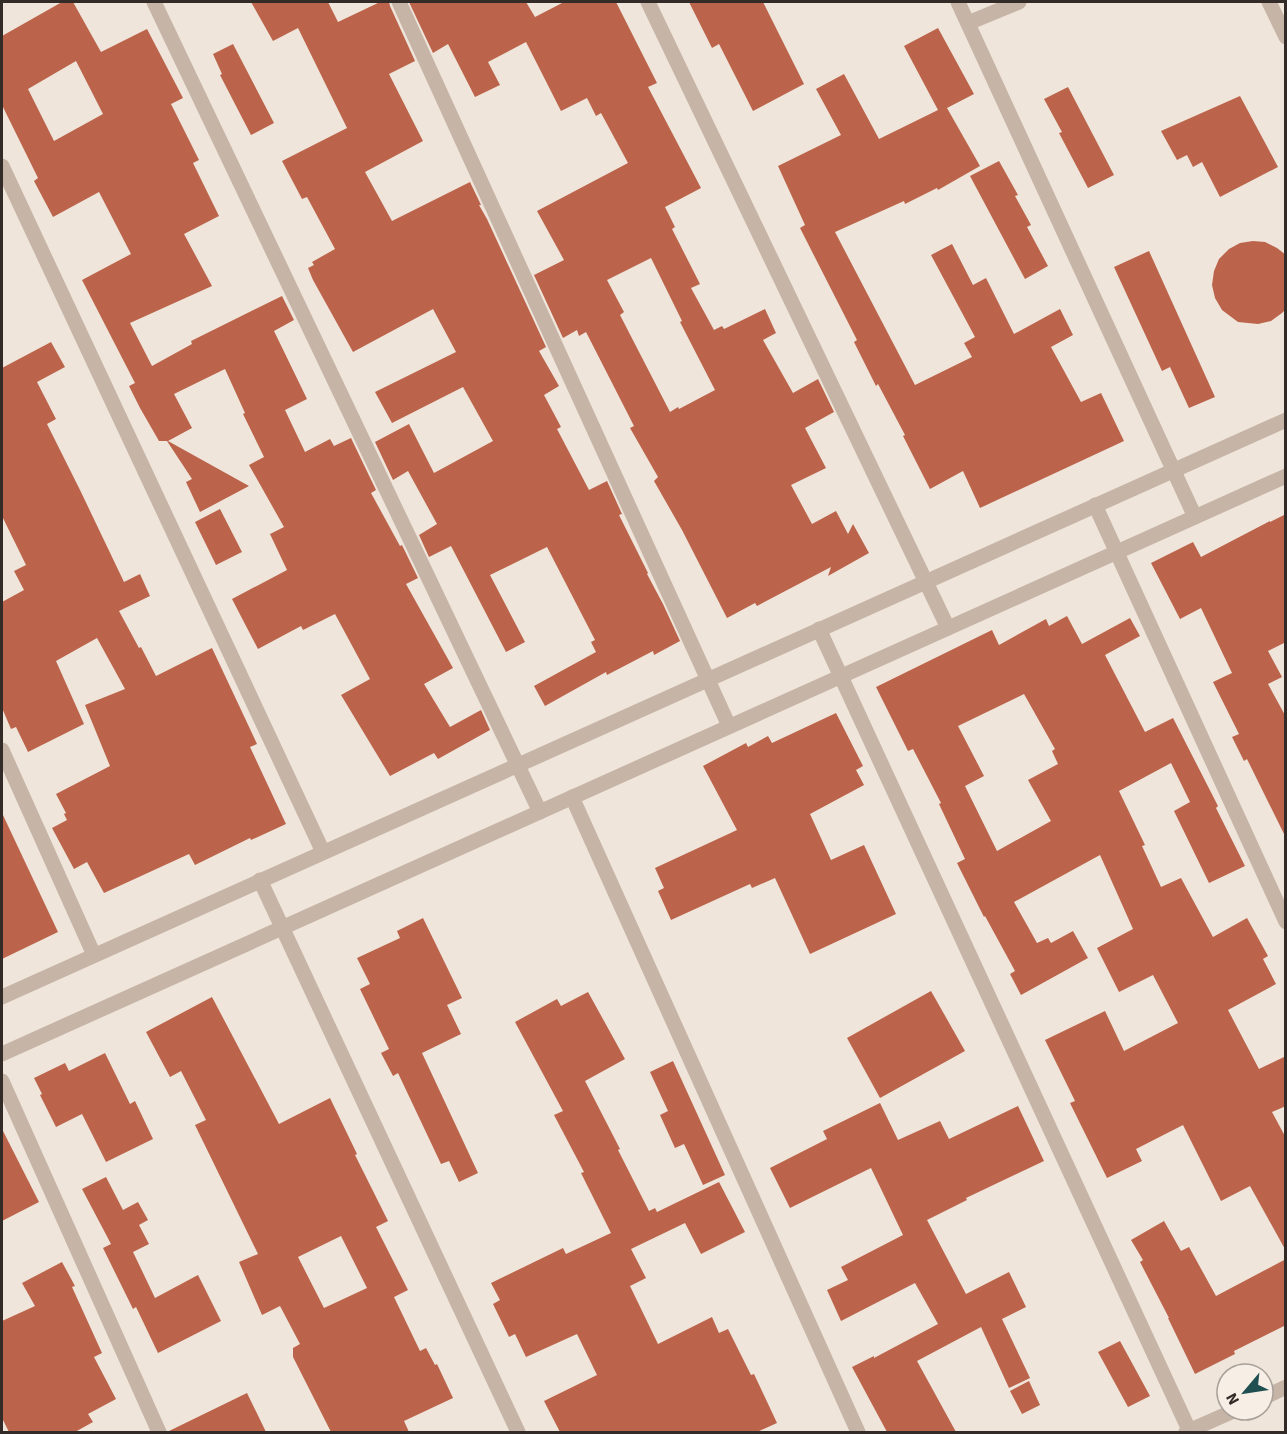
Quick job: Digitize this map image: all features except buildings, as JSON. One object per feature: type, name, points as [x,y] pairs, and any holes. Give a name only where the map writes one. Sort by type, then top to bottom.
[{"type":"street","points":[[154,2],[540,812]]},
{"type":"street","points":[[399,2],[729,726]]},
{"type":"street","points":[[648,2],[948,628]]},
{"type":"street","points":[[958,2],[1194,517]]},
{"type":"street","points":[[968,23],[1018,2]]},
{"type":"street","points":[[1269,2],[1286,37]]},
{"type":"street","points":[[2,166],[323,852]]},
{"type":"street","points":[[2,997],[1286,420]]},
{"type":"street","points":[[2,1054],[1286,476]]},
{"type":"street","points":[[1095,505],[1286,922]]},
{"type":"street","points":[[819,629],[1188,1432],[1215,1420]]},
{"type":"street","points":[[2,750],[94,955]]},
{"type":"street","points":[[572,797],[858,1432]]},
{"type":"street","points":[[260,880],[518,1432]]},
{"type":"street","points":[[2,1081],[159,1432]]}]
